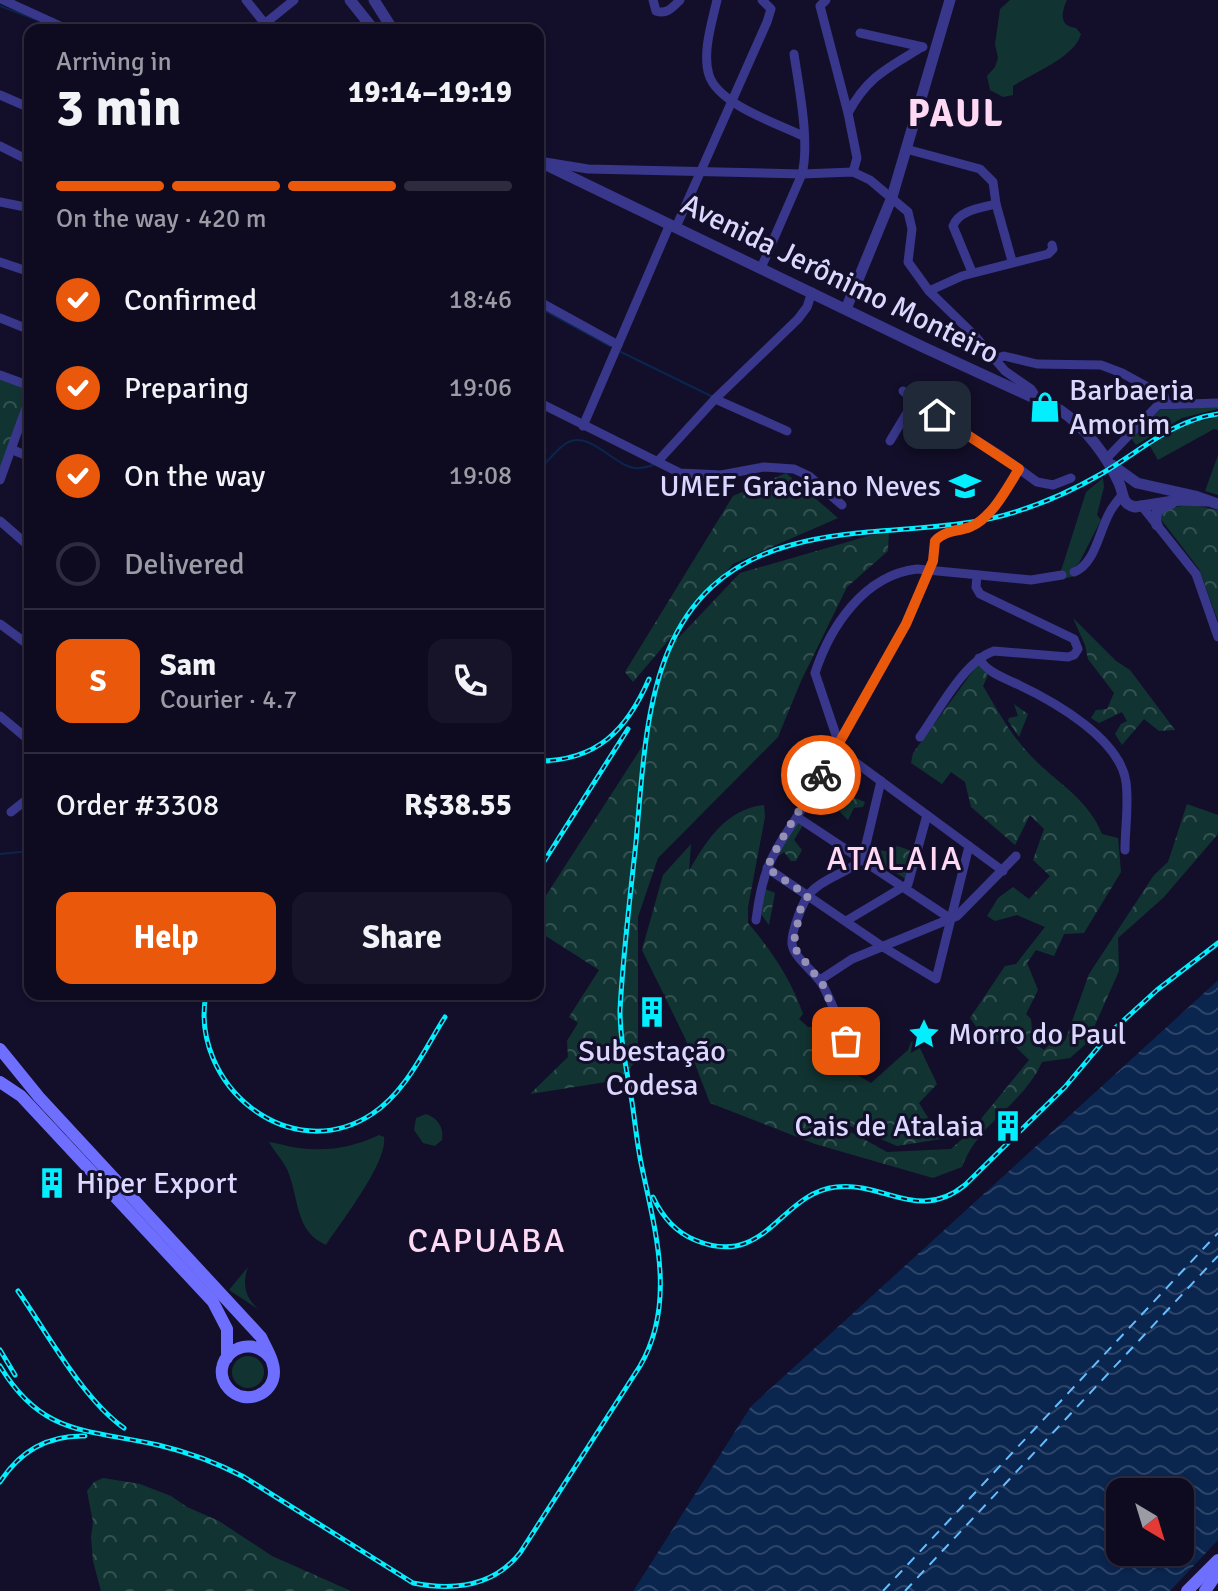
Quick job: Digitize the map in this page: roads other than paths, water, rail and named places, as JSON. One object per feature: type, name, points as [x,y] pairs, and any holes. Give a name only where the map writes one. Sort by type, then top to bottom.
[{"type":"main road","points":[[0,1049],[39,1097],[255,1330],[274,1369],[271,1384],[260,1395],[250,1398],[235,1394],[225,1383],[222,1373],[227,1358],[227,1329],[213,1302],[27,1102],[0,1082]]},
{"type":"main road","points":[[227,1358],[234,1350],[249,1346],[264,1351],[271,1359]]},
{"type":"main road","points":[[1187,1591],[1218,1560]]},
{"type":"main road","points":[[1205,1591],[1218,1572]]},
{"type":"street","points":[[3,0],[26,4],[59,24]]},
{"type":"street","points":[[246,0],[261,24]]},
{"type":"street","points":[[268,24],[294,0]]},
{"type":"street","points":[[350,0],[367,24]]},
{"type":"street","points":[[374,0],[389,24]]},
{"type":"street","points":[[653,0],[656,11],[661,13],[680,0]]},
{"type":"street","points":[[717,0],[710,40],[709,74],[714,87],[732,101],[803,136]]},
{"type":"street","points":[[583,426],[673,226],[702,170],[771,9],[762,0]]},
{"type":"street","points":[[826,0],[820,6],[857,158],[853,172]]},
{"type":"street","points":[[846,309],[892,197],[950,0]]},
{"type":"street","points":[[860,33],[936,52]]},
{"type":"street","points":[[848,113],[869,81],[922,47]]},
{"type":"street","points":[[761,268],[802,174],[805,152],[794,54]]},
{"type":"street","points":[[0,95],[24,105]]},
{"type":"street","points":[[0,146],[24,158]]},
{"type":"street","points":[[906,151],[944,163]]},
{"type":"street","points":[[906,151],[987,173],[993,182],[1012,261]]},
{"type":"street","points":[[544,162],[588,169],[802,174],[853,172],[870,180],[908,212],[912,229],[908,262],[929,291],[1008,375],[1031,389],[1037,398]]},
{"type":"street","name":"Avenida Jerônimo Monteiro","points":[[544,164],[1037,398],[1069,416],[1106,459],[1137,483],[1213,502]]},
{"type":"street","points":[[0,202],[24,207]]},
{"type":"street","points":[[972,272],[953,226],[955,219],[996,204]]},
{"type":"street","points":[[929,291],[972,272],[1048,254],[1053,249],[1052,245]]},
{"type":"street","points":[[0,262],[24,266]]},
{"type":"street","points":[[659,460],[715,399],[791,326],[807,307],[812,292]]},
{"type":"street","points":[[544,304],[618,345]]},
{"type":"street","points":[[0,318],[24,328]]},
{"type":"street","points":[[994,359],[1004,356],[1037,364],[1101,365],[1164,396],[1166,403]]},
{"type":"street","points":[[0,375],[24,384]]},
{"type":"street","points":[[903,391],[1046,485],[1071,478]]},
{"type":"street","points":[[715,399],[787,431]]},
{"type":"street","points":[[890,441],[914,401]]},
{"type":"street","points":[[1106,459],[1147,415],[1166,403],[1218,403]]},
{"type":"street","points":[[544,405],[680,473],[735,474],[764,467],[794,469],[809,476],[842,505]]},
{"type":"street","points":[[0,480],[24,416]]},
{"type":"street","points":[[13,450],[24,455]]},
{"type":"street","name":"Avenida Jerônimo Monteiro","points":[[1106,459],[1123,494]]},
{"type":"street","points":[[756,920],[767,868],[781,838],[797,817],[898,640],[933,561],[938,536],[974,525],[998,502],[1019,469]]},
{"type":"street","points":[[1074,572],[1085,565],[1111,510],[1128,485],[1137,483],[1143,486],[1146,494],[1137,506],[1116,512],[1107,521]]},
{"type":"street","points":[[1123,494],[1125,502],[1137,506],[1157,525],[1196,574],[1218,637]]},
{"type":"street","points":[[1157,525],[1155,516],[1158,511],[1180,500]]},
{"type":"street","name":"Avenida Jerônimo Monteiro","points":[[1137,506],[1180,500],[1213,502]]},
{"type":"street","points":[[0,521],[24,542]]},
{"type":"street","points":[[1003,871],[838,746],[815,677],[830,637],[851,605],[867,591],[900,573],[929,570],[1031,580],[1062,575]]},
{"type":"street","points":[[920,737],[979,658],[994,651],[1068,657],[1074,655],[1078,647],[1074,639],[980,594],[976,587],[977,575]]},
{"type":"street","points":[[0,624],[24,642]]},
{"type":"street","points":[[979,658],[987,669],[1043,697],[1079,721],[1115,757],[1126,782],[1125,850]]},
{"type":"street","points":[[0,716],[24,736]]},
{"type":"street","points":[[856,1065],[820,980],[795,951],[792,943],[801,907],[808,896],[820,884],[861,860],[881,781]]},
{"type":"street","points":[[11,812],[24,802]]},
{"type":"street","points":[[846,921],[903,888],[911,877],[927,815]]},
{"type":"street","points":[[797,817],[951,919]]},
{"type":"street","points":[[767,868],[936,979],[969,846]]},
{"type":"street","points":[[820,980],[845,963],[951,919],[968,907],[1016,856]]},
{"type":"water","points":[[1218,980],[1218,1540],[1194,1566],[1194,1478],[1106,1478],[1106,1566],[1194,1566],[1170,1591],[633,1591],[751,1406]]},
{"type":"waterway","points":[[0,6],[40,21]]},
{"type":"waterway","points":[[544,310],[610,346]]},
{"type":"waterway","points":[[621,352],[713,397]]},
{"type":"waterway","points":[[544,465],[561,447],[574,440],[592,444],[635,468],[653,465]]},
{"type":"waterway","points":[[0,854],[24,852]]},
{"type":"railway","points":[[0,1366],[32,1406],[50,1418],[68,1426],[169,1448],[223,1467],[244,1477],[413,1583],[457,1586],[485,1580],[498,1573],[520,1553],[640,1366],[658,1317],[660,1266],[657,1240],[638,1148],[622,1045],[620,1010],[652,705],[664,663],[682,624],[708,591],[743,564],[791,545],[847,534],[962,523],[1018,511],[1081,485],[1171,430],[1218,414]]},
{"type":"railway","points":[[544,761],[577,755],[607,739],[631,713],[649,679]]},
{"type":"railway","points":[[544,862],[628,729]]},
{"type":"railway","points":[[653,1197],[665,1217],[681,1233],[719,1247],[739,1245],[756,1238],[800,1202],[817,1192],[836,1187],[853,1187],[916,1201],[948,1196],[965,1185],[1065,1087],[1112,1031],[1157,990],[1218,943]]},
{"type":"railway","points":[[206,1000],[205,1027],[213,1059],[229,1086],[252,1108],[279,1124],[309,1131],[341,1128],[384,1105],[413,1070],[445,1017]]},
{"type":"railway","points":[[18,1291],[80,1383],[124,1428]]},
{"type":"railway","points":[[0,1350],[15,1375]]},
{"type":"railway","points":[[0,1482],[17,1462],[36,1447],[59,1438],[85,1436]]},
{"type":"place","name":"Barbaeria Amorim","points":[[1045,407]]},
{"type":"place","name":"UMEF Graciano Neves","points":[[965,486]]},
{"type":"place","name":"Subestação Codesa","points":[[652,1012]]},
{"type":"place","name":"Morro do Paul","points":[[924,1034]]},
{"type":"place","name":"Cais de Atalaia","points":[[1008,1126]]},
{"type":"place","name":"Hiper Export","points":[[52,1183]]},
{"type":"district","name":"PAUL","points":[[956,113]]},
{"type":"district","name":"ATALAIA","points":[[895,859]]},
{"type":"district","name":"CAPUABA","points":[[487,1241]]}]
